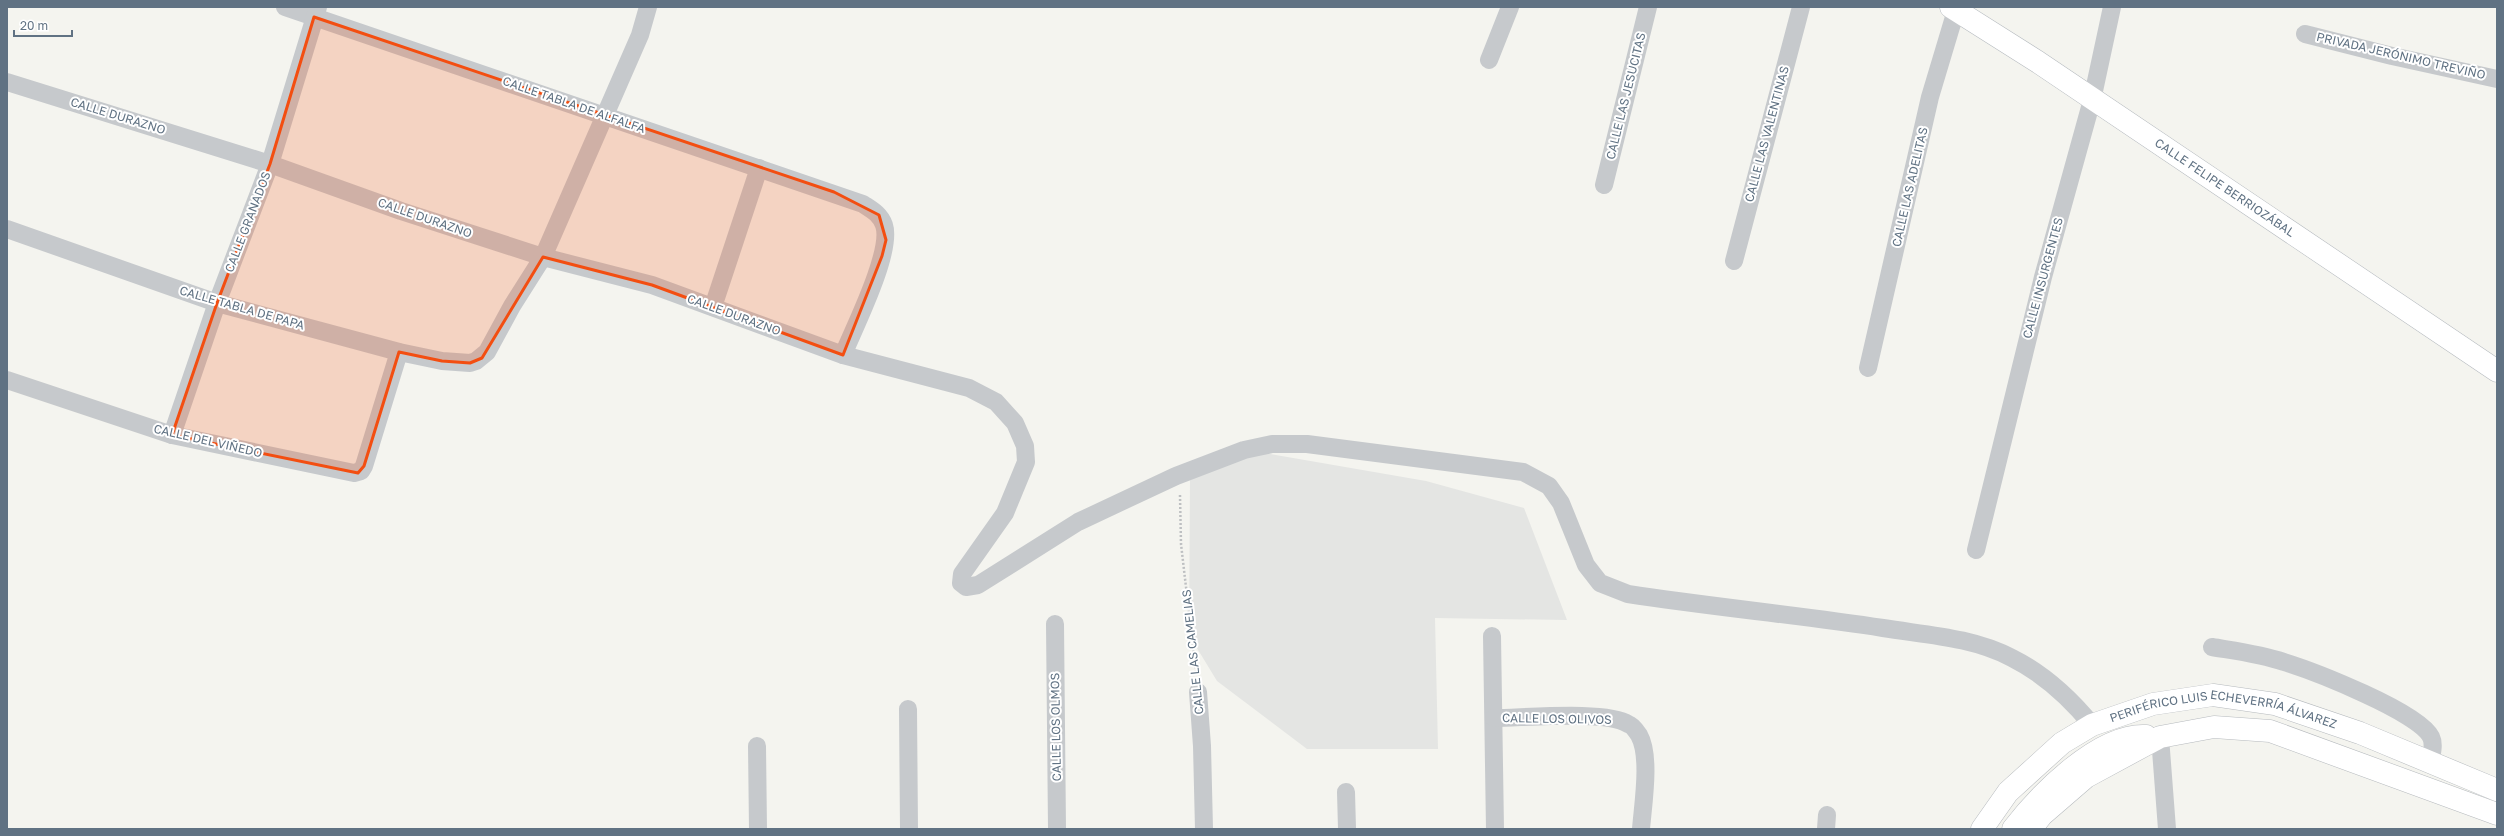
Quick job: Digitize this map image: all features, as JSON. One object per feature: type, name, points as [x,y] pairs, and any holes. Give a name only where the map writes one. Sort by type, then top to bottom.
[{"type":"main road","name":"CALLE FELIPE BERRIOZÁBAL","points":[[1955,8],[2038,62],[2092,100],[2497,371]]},
{"type":"main road","name":"PERIFÉRICO LUIS ECHEVERRÍA ÁLVAREZ","points":[[1982,829],[2008,792],[2062,743],[2092,725],[2153,704],[2212,696],[2275,704],[2360,733],[2430,764],[2497,790]]},
{"type":"main road","name":"PERIFÉRICO LUIS ECHEVERRÍA ÁLVAREZ","points":[[2032,829],[2042,815],[2086,777],[2160,737],[2214,726],[2270,731],[2497,814]]},
{"type":"main road","points":[[2013,829],[2046,789],[2090,756],[2112,744],[2131,738],[2143,736],[2160,737]]},
{"type":"street","name":"CALLE TABLA DE ALFALFA","points":[[285,7],[316,12],[605,115],[863,204],[879,215],[884,226],[886,240],[873,284],[843,355]]},
{"type":"street","points":[[543,257],[640,35],[648,7]]},
{"type":"street","points":[[1489,60],[1510,7]]},
{"type":"street","name":"CALLE LAS JESUCITAS","points":[[1604,184],[1648,7]]},
{"type":"street","name":"CALLE LAS VALENTINAS","points":[[1734,261],[1801,7]]},
{"type":"street","name":"CALLE INSURGENTES","points":[[1976,550],[2043,276],[2092,100],[2112,7]]},
{"type":"street","name":"CALLE LAS ADELITAS","points":[[1868,368],[1930,97],[1955,8]]},
{"type":"street","name":"CALLE GRANADOS","points":[[172,435],[217,304],[270,164],[316,12]]},
{"type":"street","name":"PRIVADA JERÓNIMO TREVIÑO","points":[[2305,34],[2392,56],[2497,79]]},
{"type":"street","name":"CALLE DURAZNO","points":[[7,82],[270,164],[401,211],[543,257],[652,285],[843,355],[969,388],[996,402],[1015,423],[1025,446],[1026,462],[1005,513],[962,574],[961,583],[966,587],[978,585],[1078,522],[1176,476]]},
{"type":"street","points":[[713,307],[759,168]]},
{"type":"street","name":"CALLE TABLA DE PAPA","points":[[7,229],[217,304],[399,352],[442,361],[463,363],[470,363],[482,358],[543,257]]},
{"type":"street","name":"CALLE DEL VIÑEDO","points":[[7,380],[172,435],[354,474],[361,471],[364,466],[399,352]]},
{"type":"street","points":[[1176,476],[1244,450],[1272,444],[1307,444],[1523,472],[1548,486],[1561,503],[1586,565],[1600,584],[1628,594],[1860,625],[1960,640],[1984,646],[2012,658],[2068,696],[2092,725]]},
{"type":"street","name":"CALLE LOS OLMOS","points":[[1055,624],[1057,829]]},
{"type":"street","points":[[1492,636],[1495,829]]},
{"type":"street","points":[[2212,647],[2284,662],[2330,680],[2413,719],[2426,730],[2431,738],[2430,764]]},
{"type":"street","name":"CALLE LAS CAMELIAS","points":[[1198,692],[1202,746],[1204,829]]},
{"type":"street","points":[[908,709],[909,829]]},
{"type":"street","name":"CALLE LOS OLIVOS","points":[[1494,718],[1611,718],[1629,724],[1639,735],[1644,754],[1641,829]]},
{"type":"street","points":[[2160,737],[2168,829]]},
{"type":"street","points":[[757,746],[758,829]]},
{"type":"street","points":[[1346,792],[1347,829]]},
{"type":"path","name":"CALLE LAS CAMELIAS","points":[[1176,476],[1181,502],[1181,544],[1198,692]]},
{"type":"highlighted area","points":[[314,17],[834,192],[879,215],[886,240],[882,256],[843,355],[652,285],[543,257],[482,358],[470,363],[442,361],[399,352],[364,466],[358,473],[172,435],[217,303],[270,164]]},
{"type":"shaded area","points":[[1253,451],[1426,481],[1524,508],[1567,620],[1435,618],[1438,749],[1307,749],[1217,681],[1189,635],[1190,480]]}]
